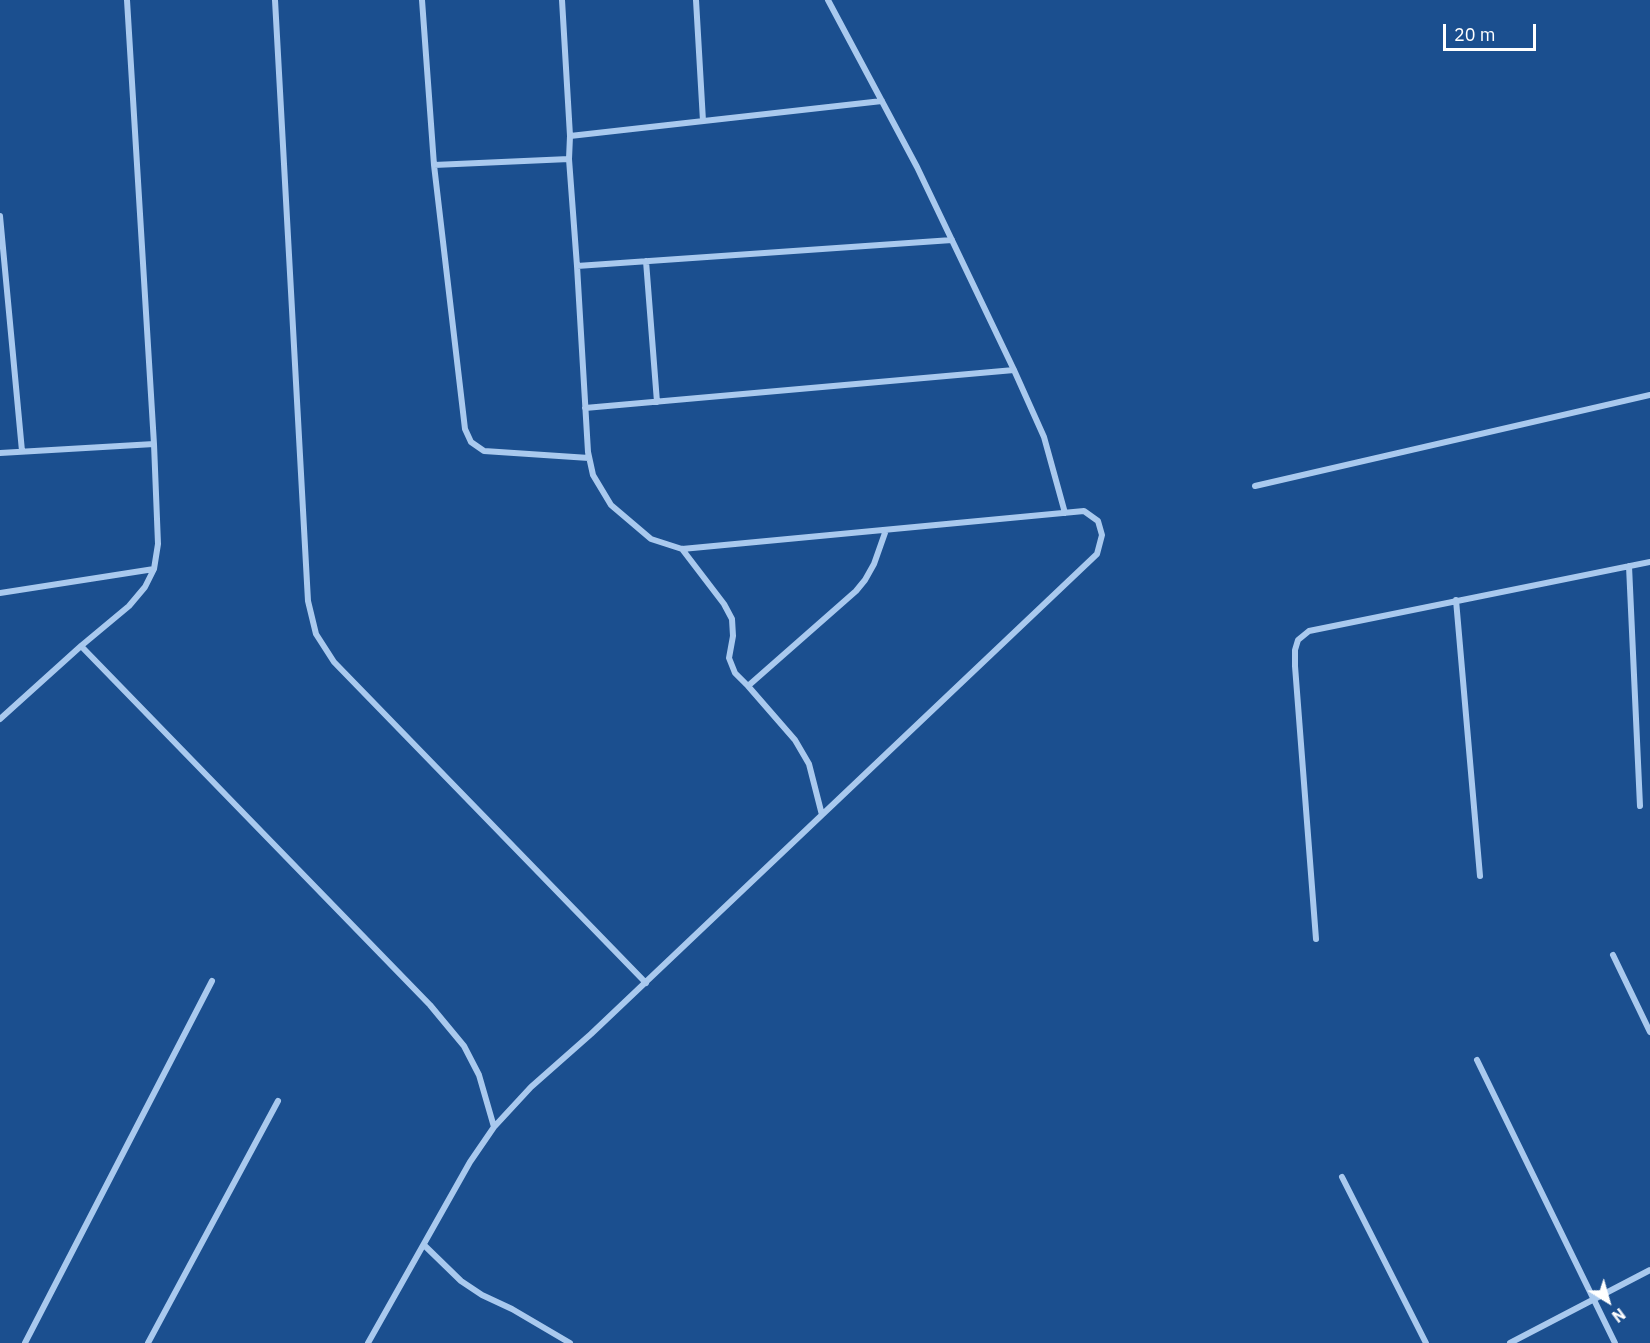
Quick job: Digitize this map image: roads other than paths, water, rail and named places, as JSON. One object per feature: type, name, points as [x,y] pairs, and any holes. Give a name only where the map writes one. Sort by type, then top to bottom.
[{"type":"street","points":[[0,719],[129,606],[145,587],[154,569],[158,544],[154,444],[127,0]]},
{"type":"street","points":[[275,0],[308,601],[316,634],[334,662],[646,983]]},
{"type":"street","points":[[422,0],[434,165],[465,429],[471,442],[484,451],[589,458]]},
{"type":"street","points":[[368,1343],[470,1162],[494,1127],[531,1087],[646,983],[1097,554],[1102,535],[1098,521],[1084,511],[682,549],[651,539],[611,506],[593,476],[589,458],[569,159],[570,136],[562,0]]},
{"type":"street","points":[[696,0],[703,121]]},
{"type":"street","points":[[828,0],[917,167],[1014,370],[1044,437],[1065,513]]},
{"type":"street","points":[[570,136],[882,101]]},
{"type":"street","points":[[434,165],[569,159]]},
{"type":"street","points":[[0,216],[22,451]]},
{"type":"street","points":[[577,266],[952,240]]},
{"type":"street","points":[[646,261],[657,402]]},
{"type":"street","points":[[585,408],[1014,370]]},
{"type":"street","points":[[1256,486],[1650,395]]},
{"type":"street","points":[[0,453],[154,444]]},
{"type":"street","points":[[748,686],[856,591],[874,564],[886,530]]},
{"type":"street","points":[[682,549],[724,604],[732,619],[733,636],[729,658],[735,673],[795,740],[809,764],[822,815]]},
{"type":"street","points":[[1316,939],[1295,666],[1295,650],[1298,640],[1309,631],[1650,562]]},
{"type":"street","points":[[1629,566],[1640,806]]},
{"type":"street","points":[[0,593],[154,569]]},
{"type":"street","points":[[1456,600],[1480,876]]},
{"type":"street","points":[[81,646],[430,1005],[464,1046],[479,1076],[494,1127]]},
{"type":"street","points":[[1613,955],[1650,1032]]},
{"type":"street","points":[[25,1343],[212,981]]},
{"type":"street","points":[[1477,1060],[1615,1343]]},
{"type":"street","points":[[148,1343],[278,1101]]},
{"type":"street","points":[[1342,1177],[1425,1343]]},
{"type":"street","points":[[424,1245],[461,1281],[570,1343]]},
{"type":"street","points":[[1510,1343],[1650,1270]]}]
